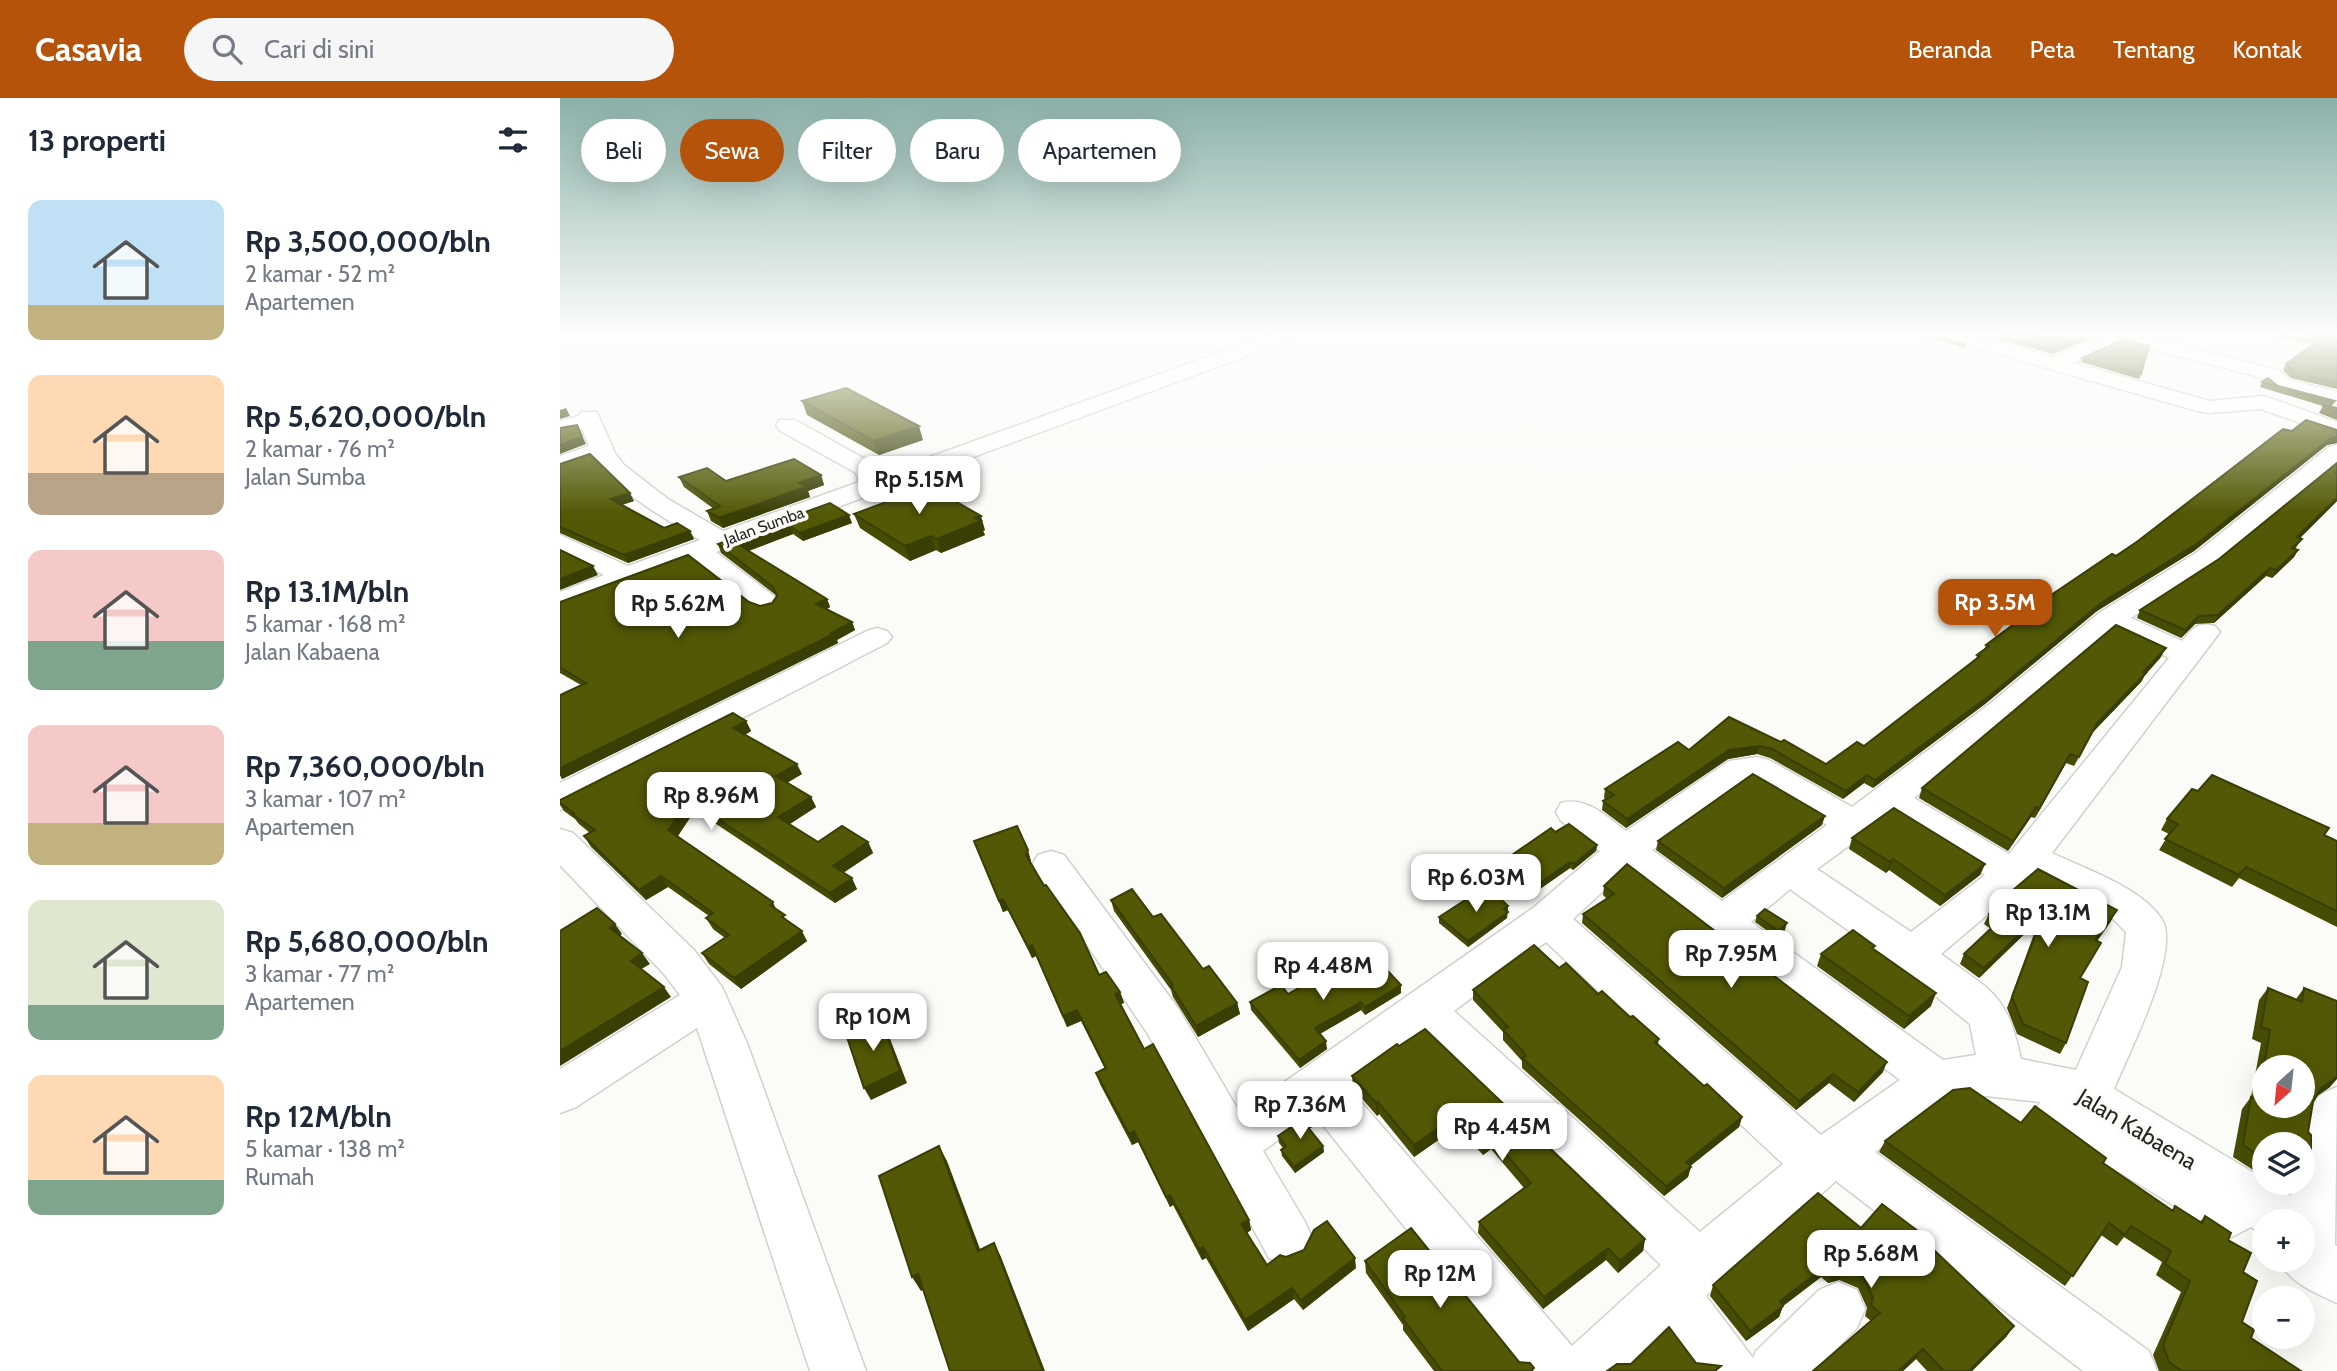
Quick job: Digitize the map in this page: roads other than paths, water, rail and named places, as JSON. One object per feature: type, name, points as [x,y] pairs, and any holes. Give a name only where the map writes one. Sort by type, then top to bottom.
[{"type":"street","name":"Jalan Sumba","points":[[560,602],[626,576],[714,556],[869,478],[1110,395]]},
{"type":"street","points":[[2171,395],[2219,408],[2238,403],[2263,402],[2337,429]]},
{"type":"street","points":[[2184,399],[2190,395]]},
{"type":"street","points":[[560,428],[589,419],[602,449],[619,473],[680,517],[714,556],[765,603]]},
{"type":"street","points":[[787,425],[869,478],[933,446]]},
{"type":"street","points":[[560,464],[602,449]]},
{"type":"street","points":[[1721,924],[1790,870],[1889,799],[1998,713],[2109,619],[2205,559],[2337,452]]},
{"type":"street","points":[[560,543],[626,576]]},
{"type":"street","points":[[1912,954],[2020,865],[2081,792],[2196,644],[2109,619]]},
{"type":"street","points":[[560,798],[877,637]]},
{"type":"street","points":[[1233,1145],[1547,919],[1624,851],[1747,767],[1757,768],[1853,824]]},
{"type":"street","points":[[1889,799],[2020,865],[2122,904],[2146,928],[2143,967],[2083,1109]]},
{"type":"street","points":[[1574,812],[1721,924],[1936,1081]]},
{"type":"street","points":[[560,842],[679,962],[707,999],[705,1001],[724,1043],[838,1371]]},
{"type":"street","points":[[1051,865],[1163,1021],[1287,1240]]},
{"type":"street","points":[[1790,870],[1912,954],[1985,1011],[2019,1078]]},
{"type":"street","points":[[1547,919],[1828,1158],[2129,1371]]},
{"type":"street","points":[[560,1093],[705,1001]]},
{"type":"street","points":[[1424,1010],[1684,1280],[1730,1371]]},
{"type":"street","points":[[1587,1371],[1684,1280],[1828,1158],[1936,1081],[1977,1075],[2019,1078]]},
{"type":"street","name":"Jalan Kabaena","points":[[2019,1078],[2049,1099],[2083,1109],[2252,1212]]},
{"type":"street","points":[[1318,1085],[1556,1371]]},
{"type":"street","points":[[2313,1209],[2328,1116],[2337,1108]]},
{"type":"street","points":[[1776,1371],[1838,1309]]}]
